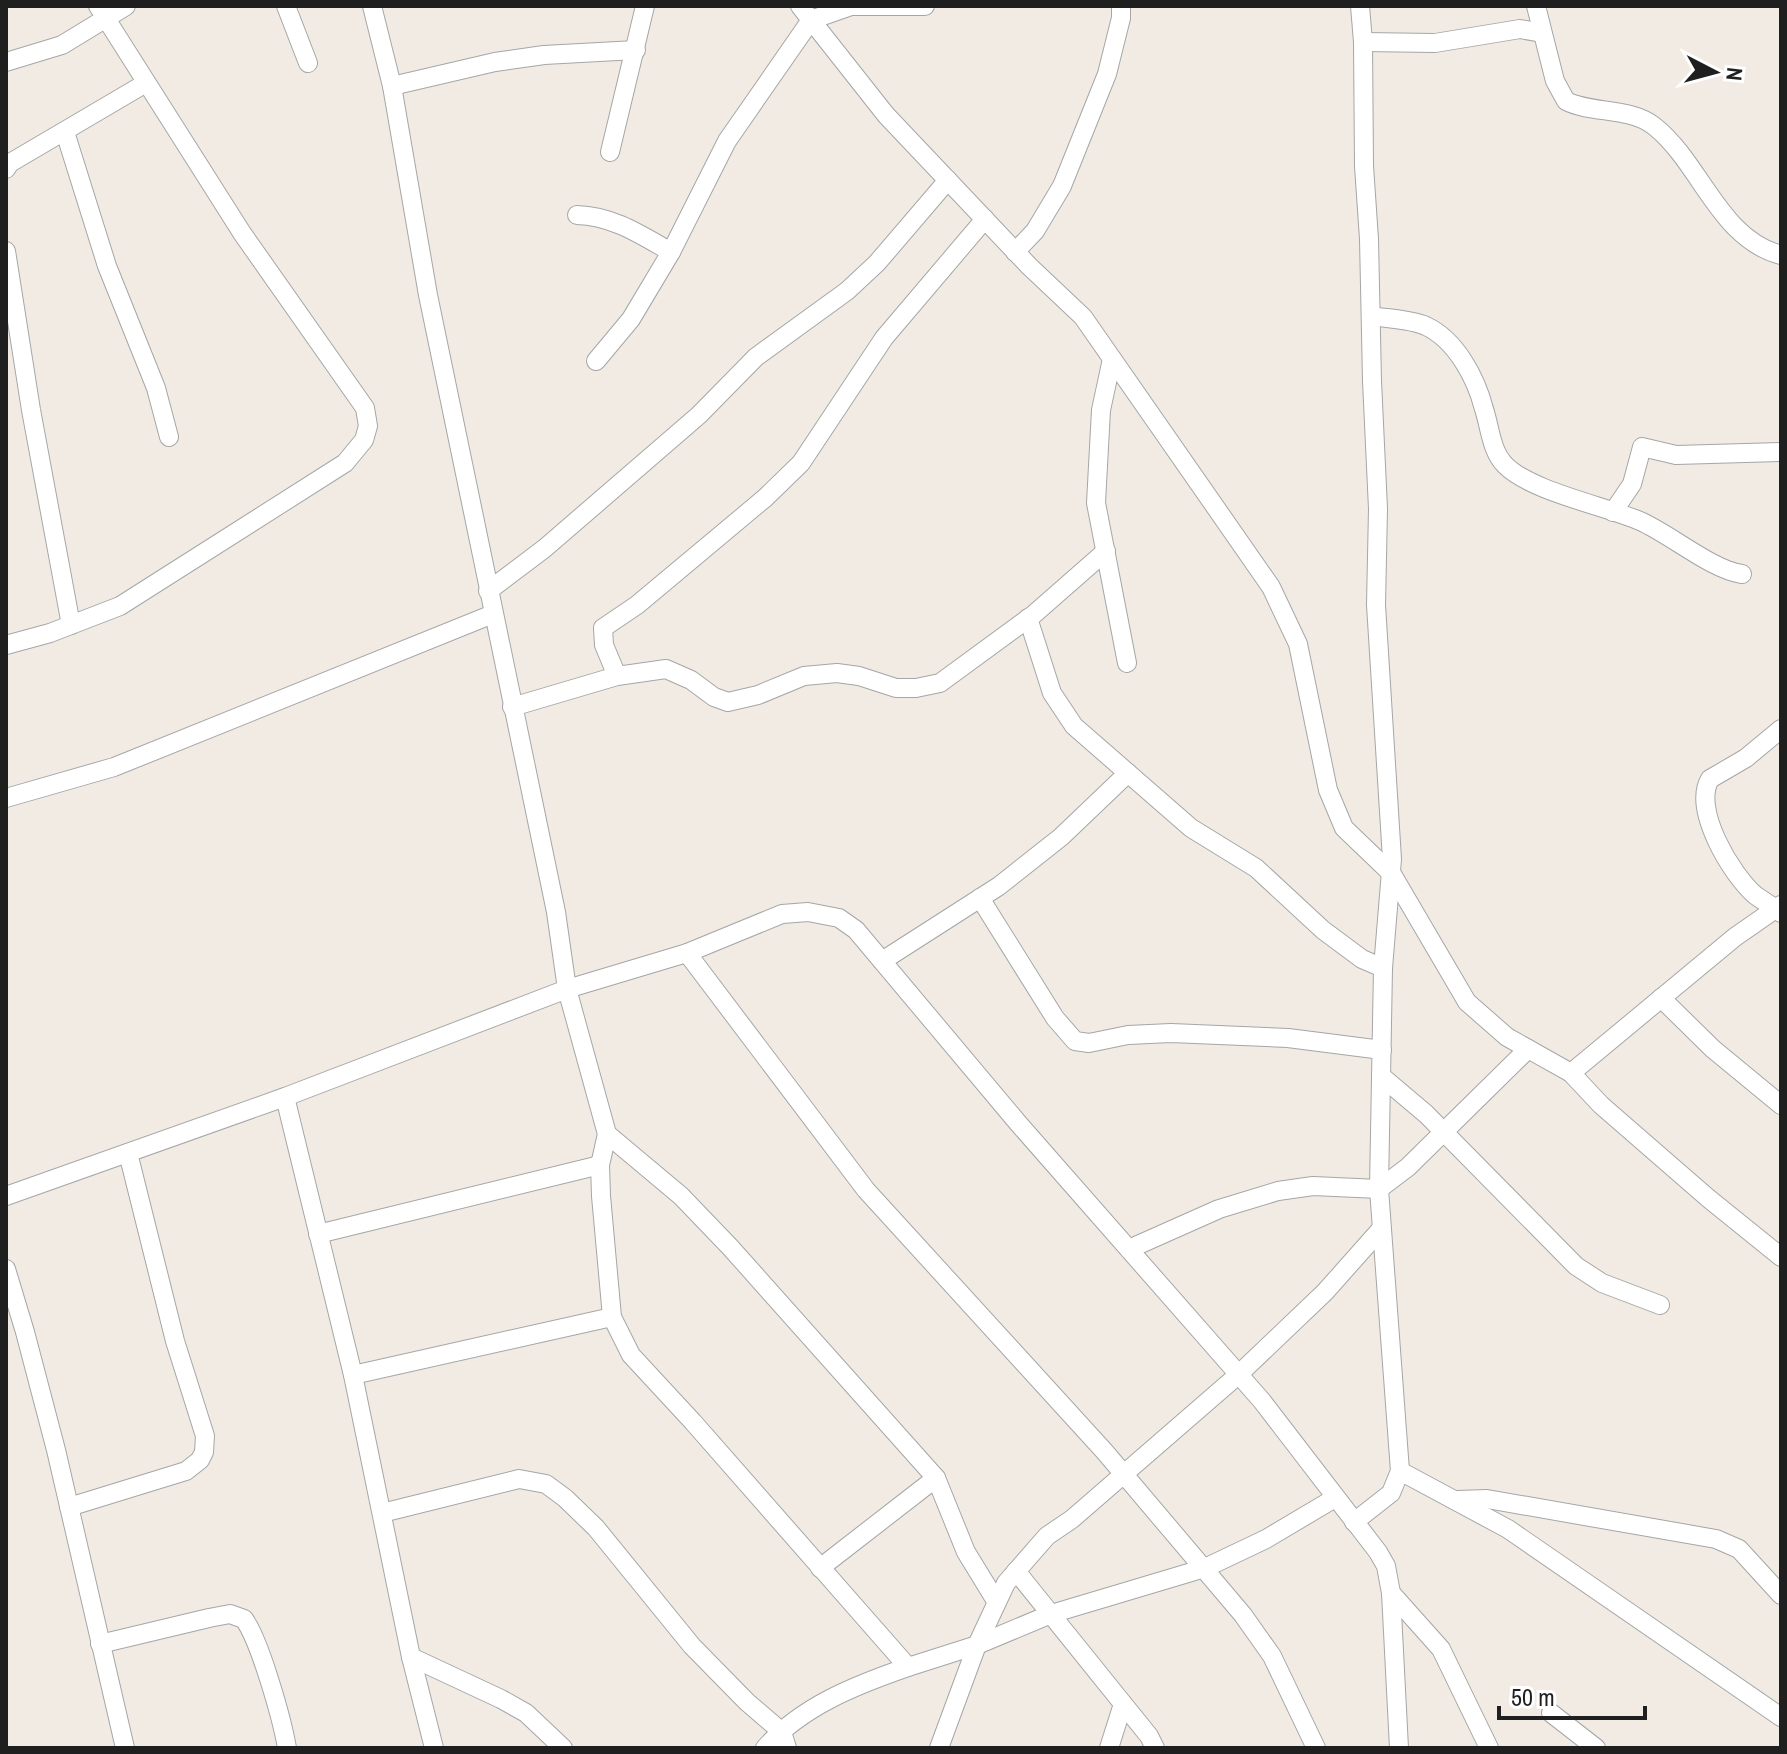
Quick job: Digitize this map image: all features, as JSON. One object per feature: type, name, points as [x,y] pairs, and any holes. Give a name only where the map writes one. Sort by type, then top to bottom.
[{"type":"street","points":[[6,62],[62,45],[102,12],[126,6]]},
{"type":"street","points":[[286,6],[308,63]]},
{"type":"street","points":[[372,6],[392,86],[428,295],[556,912],[567,989],[607,1134],[600,1165],[612,1317],[631,1355],[908,1667]]},
{"type":"street","points":[[610,152],[645,6]]},
{"type":"street","points":[[596,361],[631,319],[671,252],[727,141],[806,13],[851,6],[925,6]]},
{"type":"street","points":[[1015,252],[1035,231],[1062,186],[1107,74],[1121,18],[1121,6]]},
{"type":"street","points":[[1354,1522],[1391,1493],[1400,1471],[1379,1189],[1383,968],[1392,874],[1376,605],[1378,509],[1360,6]]},
{"type":"street","points":[[1536,6],[1555,81],[1566,101],[1631,116],[1653,125],[1694,169],[1731,223],[1768,252],[1781,255]]},
{"type":"street","points":[[6,645],[71,625],[120,606],[143,593],[233,532],[345,463],[364,440],[368,426],[365,408],[242,233],[102,12]]},
{"type":"street","points":[[806,13],[886,115],[1015,252],[1083,317],[1271,587],[1298,644],[1328,790],[1344,828],[1392,874],[1467,1002],[1507,1037],[1571,1073],[1613,1115],[1781,1257]]},
{"type":"street","points":[[1363,42],[1435,43],[1520,29],[1542,33]]},
{"type":"street","points":[[392,86],[532,56],[636,50]]},
{"type":"street","points":[[6,169],[10,163],[146,83]]},
{"type":"street","points":[[65,132],[107,266],[156,388],[169,437]]},
{"type":"street","points":[[488,591],[545,548],[699,415],[756,357],[847,291],[877,263],[948,180]]},
{"type":"street","points":[[577,215],[617,222],[671,252]]},
{"type":"street","points":[[617,676],[604,645],[603,628],[637,605],[765,498],[801,463],[884,338],[985,219]]},
{"type":"street","points":[[6,251],[31,410],[71,625]]},
{"type":"street","points":[[1372,316],[1424,325],[1451,345],[1462,359],[1478,392],[1500,460],[1510,470],[1549,489],[1640,521],[1717,565],[1742,574]]},
{"type":"street","points":[[1112,359],[1101,410],[1096,503],[1127,663]]},
{"type":"street","points":[[1613,512],[1632,484],[1642,447],[1676,455],[1781,452]]},
{"type":"street","points":[[512,707],[617,676],[666,669],[728,702],[758,695],[804,676],[837,673],[859,676],[896,688],[940,683],[1028,618],[1106,551]]},
{"type":"street","points":[[6,798],[114,767],[493,614]]},
{"type":"street","points":[[1028,618],[1052,693],[1074,726],[1191,828],[1256,868],[1323,930],[1362,959],[1383,968]]},
{"type":"street","points":[[1571,1073],[1735,937],[1779,909],[1754,894],[1728,860],[1707,814],[1704,795],[1710,779],[1746,758],[1781,729]]},
{"type":"street","points":[[882,961],[980,898],[1061,837],[1128,773]]},
{"type":"street","points":[[980,898],[1055,1018],[1075,1041],[1089,1043],[1128,1035],[1171,1033],[1288,1038],[1382,1050]]},
{"type":"street","points":[[6,1196],[285,1097],[567,989],[687,953],[782,914],[808,912],[839,918],[849,924],[882,961],[1018,1123],[1262,1401],[1386,1566],[1391,1593],[1399,1748]]},
{"type":"street","points":[[687,953],[866,1190],[990,1323],[1205,1568],[1272,1656],[1316,1748]]},
{"type":"street","points":[[1661,998],[1713,1049],[1781,1105]]},
{"type":"street","points":[[1129,1249],[1219,1209],[1278,1191],[1313,1186],[1379,1189],[1408,1167],[1528,1049]]},
{"type":"street","points":[[1381,1076],[1444,1133],[1576,1266],[1602,1283],[1660,1305]]},
{"type":"street","points":[[285,1097],[353,1375],[411,1657],[434,1748]]},
{"type":"street","points":[[607,1134],[701,1216],[936,1478],[966,1552],[996,1601]]},
{"type":"street","points":[[69,1507],[186,1471],[195,1465],[204,1452],[203,1429],[175,1341],[128,1153]]},
{"type":"street","points":[[318,1234],[600,1165]]},
{"type":"street","points":[[939,1748],[996,1601],[1016,1571],[1047,1536],[1072,1519],[1238,1375],[1325,1292],[1381,1229]]},
{"type":"street","points":[[6,1269],[69,1507],[125,1748]]},
{"type":"street","points":[[353,1375],[612,1317]]},
{"type":"street","points":[[1400,1471],[1508,1529],[1781,1717]]},
{"type":"street","points":[[820,1568],[936,1478]]},
{"type":"street","points":[[382,1513],[519,1479],[546,1484],[596,1528],[692,1646],[784,1740]]},
{"type":"street","points":[[765,1748],[784,1740],[809,1711],[866,1682],[977,1645],[1051,1614],[1205,1568],[1266,1539],[1335,1498]]},
{"type":"street","points":[[1455,1500],[1487,1499],[1716,1539],[1739,1549],[1781,1595]]},
{"type":"street","points":[[1016,1571],[1155,1748]]},
{"type":"street","points":[[1391,1593],[1441,1649],[1489,1748]]},
{"type":"street","points":[[100,1644],[230,1614],[244,1619],[261,1658],[287,1748]]},
{"type":"street","points":[[411,1657],[526,1713],[563,1748]]},
{"type":"street","points":[[1109,1748],[1123,1704]]},
{"type":"street","points":[[1551,1713],[1596,1748]]}]
